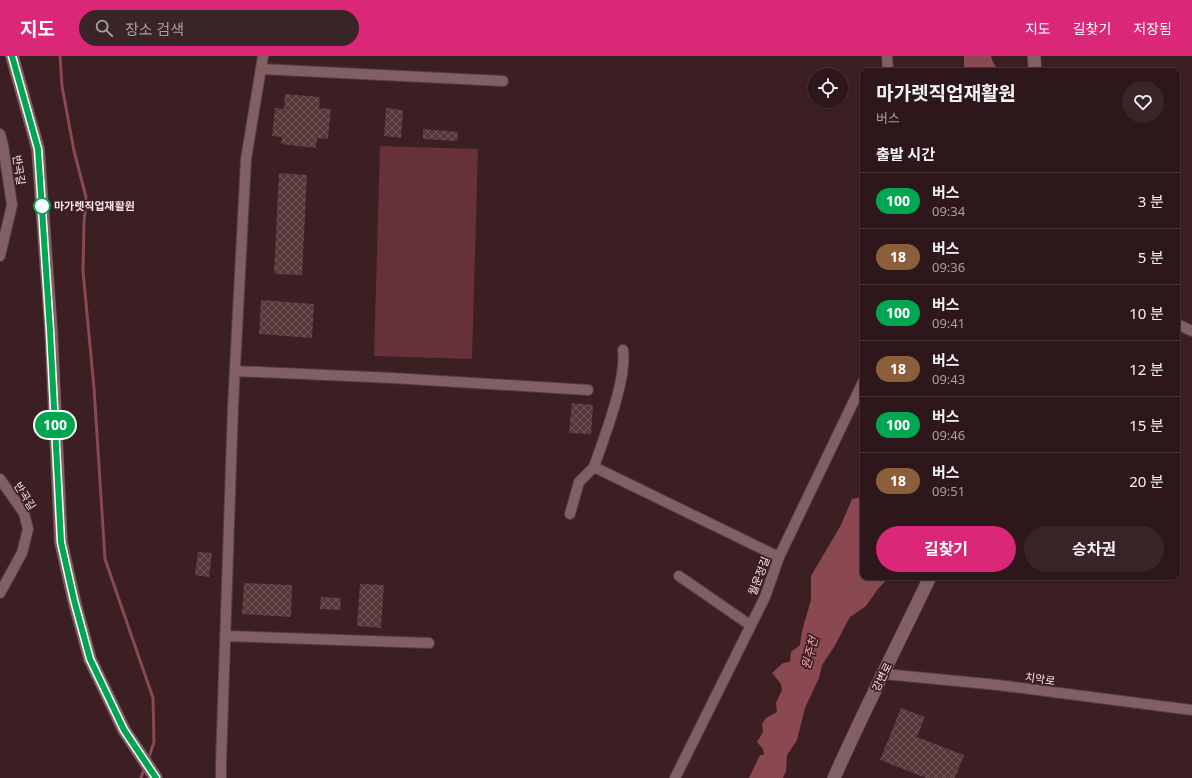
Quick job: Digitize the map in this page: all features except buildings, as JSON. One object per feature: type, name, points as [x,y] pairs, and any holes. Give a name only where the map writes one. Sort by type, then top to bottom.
[{"type":"street","points":[[12,56],[38,149],[50,330],[61,542],[74,600],[90,659],[124,730],[156,778]]},
{"type":"street","points":[[221,778],[235,371],[246,159],[263,56]]},
{"type":"street","points":[[887,56],[888,68]]},
{"type":"street","points":[[1034,56],[1035,68]]},
{"type":"street","points":[[261,69],[503,81]]},
{"type":"street","name":"반곡길","points":[[0,134],[12,205],[0,256]]},
{"type":"street","points":[[1180,325],[1192,331]]},
{"type":"street","points":[[570,514],[579,482],[594,467],[621,378],[624,359],[623,350]]},
{"type":"street","points":[[235,371],[393,378],[588,390]]},
{"type":"street","name":"월운정길","points":[[674,778],[765,596],[779,557],[860,388]]},
{"type":"street","points":[[594,467],[779,557]]},
{"type":"street","name":"반곡길","points":[[0,479],[24,513],[28,529],[22,553],[0,593]]},
{"type":"street","points":[[679,576],[750,625]]},
{"type":"street","name":"강변로","points":[[834,778],[859,722],[884,674],[929,580]]},
{"type":"street","points":[[225,636],[429,643]]},
{"type":"street","name":"치악로","points":[[884,674],[998,685],[1192,710]]},
{"type":"shaded area","points":[[380,146],[478,149],[472,359],[374,356]]},
{"type":"water","points":[[964,56],[991,56],[996,67],[996,68],[964,68]]},
{"type":"water","name":"원주천","points":[[860,498],[860,580],[886,580],[866,606],[850,617],[834,647],[822,665],[819,678],[805,708],[797,740],[787,755],[786,771],[783,778],[749,778],[760,755],[764,755],[763,749],[757,742],[763,732],[762,724],[766,718],[777,712],[776,703],[782,690],[781,684],[772,673],[783,663],[790,662],[791,652],[800,645],[802,631],[811,600],[811,576],[841,525],[852,499]]},
{"type":"waterway","points":[[60,56],[62,86],[74,151],[86,197],[83,271],[94,388],[105,559],[153,698],[154,742],[148,760]]},
{"type":"waterway","points":[[141,778],[144,769]]},
{"type":"bus line","name":"100","points":[[12,56],[38,149],[50,330],[61,542],[74,600],[90,659],[124,730],[156,778]]},
{"type":"place","name":"마가렛직업재활원","points":[[42,206]]}]
